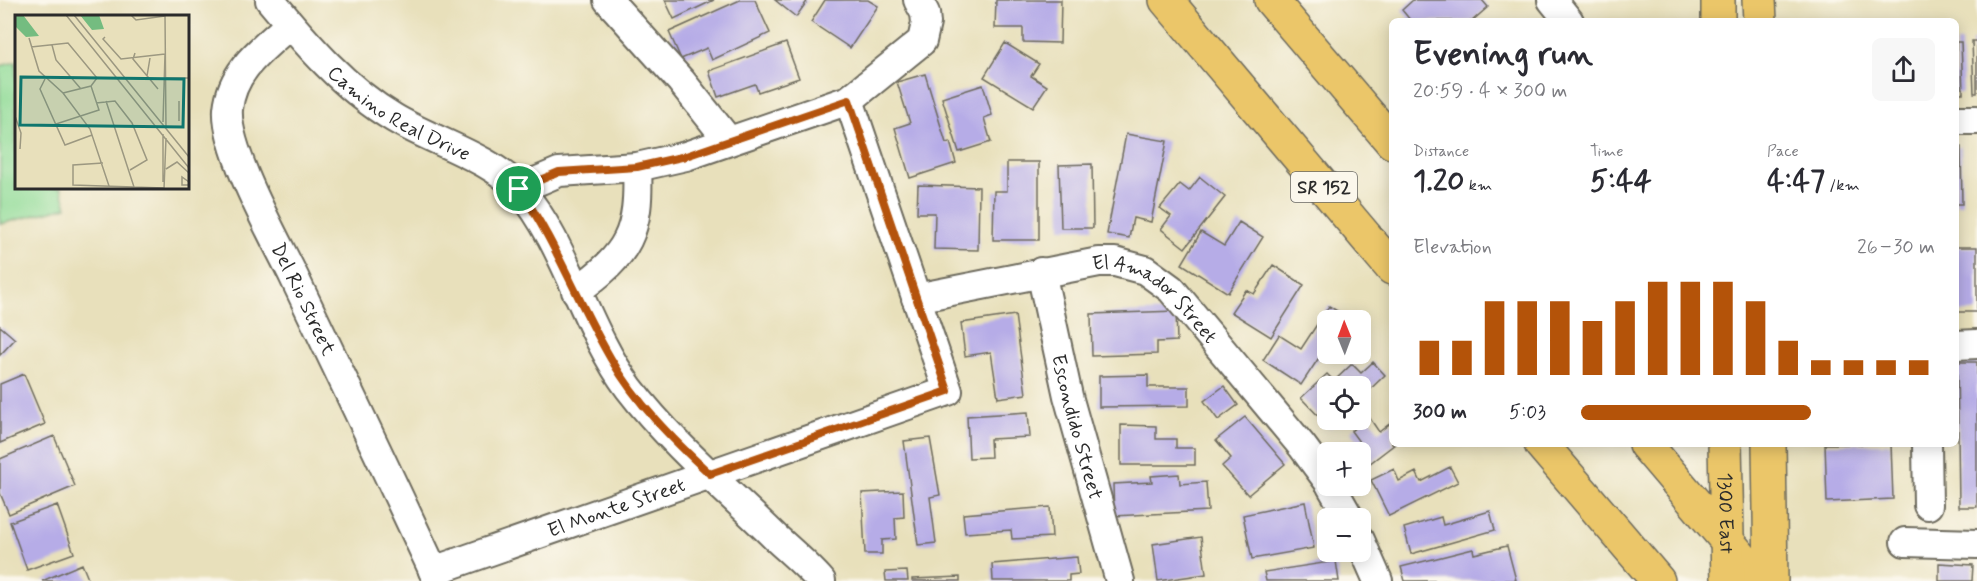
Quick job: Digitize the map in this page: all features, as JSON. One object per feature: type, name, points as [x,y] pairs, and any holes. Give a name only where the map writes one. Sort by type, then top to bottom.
[{"type":"main road","name":"SR 152","points":[[1166,0],[1389,264]]},
{"type":"main road","points":[[1271,0],[1389,138]]},
{"type":"main road","points":[[1718,0],[1718,18]]},
{"type":"main road","points":[[1759,0],[1760,18]]},
{"type":"main road","points":[[1544,447],[1658,581]]},
{"type":"main road","points":[[1648,447],[1761,581]]},
{"type":"main road","name":"1300 East","points":[[1725,447],[1728,581]]},
{"type":"main road","points":[[1769,447],[1771,581]]},
{"type":"street","name":"Camino Real Drive","points":[[270,0],[327,63],[372,102],[394,118],[489,167],[519,189],[539,218],[628,386],[670,437],[821,581]]},
{"type":"street","points":[[608,0],[681,81],[728,140]]},
{"type":"street","points":[[519,189],[559,172],[637,167],[686,156],[849,100],[922,41],[926,23],[925,13],[918,0]]},
{"type":"street","points":[[1552,0],[1567,18]]},
{"type":"street","name":"Del Rio Street","points":[[290,24],[250,60],[236,79],[228,112],[231,137],[264,215],[436,576]]},
{"type":"street","name":"El Monte Street","points":[[436,576],[710,474],[948,391],[849,100]]},
{"type":"street","points":[[1959,120],[1977,120]]},
{"type":"street","points":[[576,291],[604,272],[628,240],[639,202],[637,167]]},
{"type":"street","name":"El Amador Street","points":[[916,298],[1083,264],[1115,262],[1145,270],[1171,288],[1288,428],[1317,466]]},
{"type":"street","name":"Escondido Street","points":[[1041,272],[1068,396],[1120,581]]},
{"type":"street","points":[[1959,345],[1977,344]]},
{"type":"street","points":[[1927,447],[1928,505]]},
{"type":"street","points":[[1905,542],[1977,544]]},
{"type":"street","points":[[1370,562],[1378,581]]},
{"type":"green space","points":[[15,62],[15,189],[61,189],[67,207],[0,224],[0,66]]},
{"type":"building","points":[[665,0],[714,0],[674,19]]},
{"type":"building","points":[[740,0],[755,0],[770,33],[712,60],[707,48],[681,59],[669,32]]},
{"type":"building","points":[[775,0],[808,0],[796,17]]},
{"type":"building","points":[[825,0],[868,0],[878,6],[850,48],[811,22]]},
{"type":"building","points":[[996,0],[1061,0],[1060,43],[1023,42],[1023,28],[995,28]]},
{"type":"building","points":[[1413,0],[1482,0],[1488,7],[1475,18],[1409,18],[1402,10]]},
{"type":"building","points":[[1972,41],[1977,41],[1977,93],[1974,93]]},
{"type":"building","points":[[1959,42],[1961,42],[1963,93],[1959,93]]},
{"type":"building","points":[[786,43],[799,78],[758,92],[755,84],[718,97],[709,71]]},
{"type":"building","points":[[1005,43],[1039,64],[1031,76],[1047,86],[1033,107],[984,77]]},
{"type":"building","points":[[925,74],[946,143],[950,142],[956,163],[910,178],[895,128],[910,123],[897,82]]},
{"type":"building","points":[[983,85],[992,115],[984,118],[991,142],[959,152],[942,98]]},
{"type":"building","points":[[1126,134],[1167,141],[1151,222],[1133,218],[1129,238],[1107,234]]},
{"type":"building","points":[[1959,147],[1961,147],[1962,204],[1959,204]]},
{"type":"building","points":[[1007,162],[1039,162],[1039,240],[993,240],[994,191],[1007,191]]},
{"type":"building","points":[[1092,164],[1093,228],[1061,228],[1059,165]]},
{"type":"building","points":[[1200,177],[1225,197],[1185,248],[1161,229],[1171,216],[1160,208],[1180,184],[1189,191]]},
{"type":"building","points":[[918,185],[979,187],[978,250],[934,249],[935,213],[917,213]]},
{"type":"building","points":[[1239,222],[1263,237],[1228,293],[1182,264],[1201,232],[1224,246]]},
{"type":"building","points":[[1959,247],[1977,247],[1977,312],[1959,312]]},
{"type":"building","points":[[1273,265],[1304,285],[1271,337],[1231,312],[1246,290],[1254,294]]},
{"type":"building","points":[[1176,311],[1177,341],[1157,342],[1157,354],[1092,356],[1091,314]]},
{"type":"building","points":[[1015,315],[1026,394],[998,398],[991,352],[965,356],[961,323]]},
{"type":"building","points":[[1317,324],[1317,361],[1301,385],[1263,360],[1279,335],[1301,349]]},
{"type":"building","points":[[0,326],[15,339],[0,355]]},
{"type":"building","points":[[1373,362],[1385,375],[1371,388],[1371,376],[1339,376],[1352,364],[1361,373]]},
{"type":"building","points":[[1959,362],[1977,362],[1977,507],[1959,507]]},
{"type":"building","points":[[24,374],[45,424],[0,443],[0,384]]},
{"type":"building","points":[[1148,375],[1148,387],[1189,387],[1189,406],[1099,407],[1099,376]]},
{"type":"building","points":[[1317,383],[1317,415],[1301,398]]},
{"type":"building","points":[[1224,386],[1238,405],[1218,420],[1204,401]]},
{"type":"building","points":[[1028,412],[1030,437],[990,439],[991,457],[969,458],[967,416]]},
{"type":"building","points":[[1245,417],[1285,464],[1248,495],[1222,466],[1231,458],[1216,440]]},
{"type":"building","points":[[1371,420],[1379,432],[1389,424],[1389,447],[1391,447],[1371,462],[1371,442],[1359,442],[1352,430],[1371,430]]},
{"type":"building","points":[[1121,425],[1156,426],[1156,439],[1176,439],[1176,448],[1195,448],[1195,465],[1121,465]]},
{"type":"building","points":[[54,436],[75,486],[9,514],[0,493],[0,459]]},
{"type":"building","points":[[930,438],[940,495],[930,497],[936,543],[918,545],[904,441]]},
{"type":"building","points":[[1825,447],[1891,447],[1893,499],[1827,502]]},
{"type":"building","points":[[1450,467],[1458,482],[1389,516],[1371,480],[1394,469],[1399,481],[1416,472],[1421,482]]},
{"type":"building","points":[[1179,474],[1180,484],[1206,482],[1208,511],[1114,516],[1113,484],[1152,482],[1151,476]]},
{"type":"building","points":[[903,491],[904,517],[895,518],[896,539],[882,540],[882,554],[865,554],[862,493]]},
{"type":"building","points":[[1305,502],[1314,548],[1252,559],[1243,515]]},
{"type":"building","points":[[57,505],[74,553],[27,570],[10,522]]},
{"type":"building","points":[[1050,507],[1052,537],[1012,539],[1011,530],[965,533],[963,514]]},
{"type":"building","points":[[1490,511],[1495,530],[1411,554],[1404,528],[1441,517],[1443,525]]},
{"type":"building","points":[[1201,537],[1206,574],[1158,581],[1153,544]]},
{"type":"building","points":[[1507,546],[1516,580],[1405,581],[1401,567],[1473,549],[1474,554]]},
{"type":"building","points":[[1077,557],[1079,574],[1069,575],[1069,581],[993,581],[992,564]]},
{"type":"building","points":[[1336,562],[1339,581],[1266,581],[1264,572]]},
{"type":"building","points":[[1939,563],[1973,565],[1972,581],[1939,581]]},
{"type":"building","points":[[82,564],[89,581],[42,581]]},
{"type":"building","points":[[907,571],[908,581],[886,581],[885,572]]},
{"type":"building","points":[[960,577],[960,581],[912,581],[912,579]]},
{"type":"route","points":[[849,100],[948,391],[710,474],[670,437],[628,386],[596,332],[539,218],[519,189],[559,172],[637,167],[686,156],[849,100]]}]
